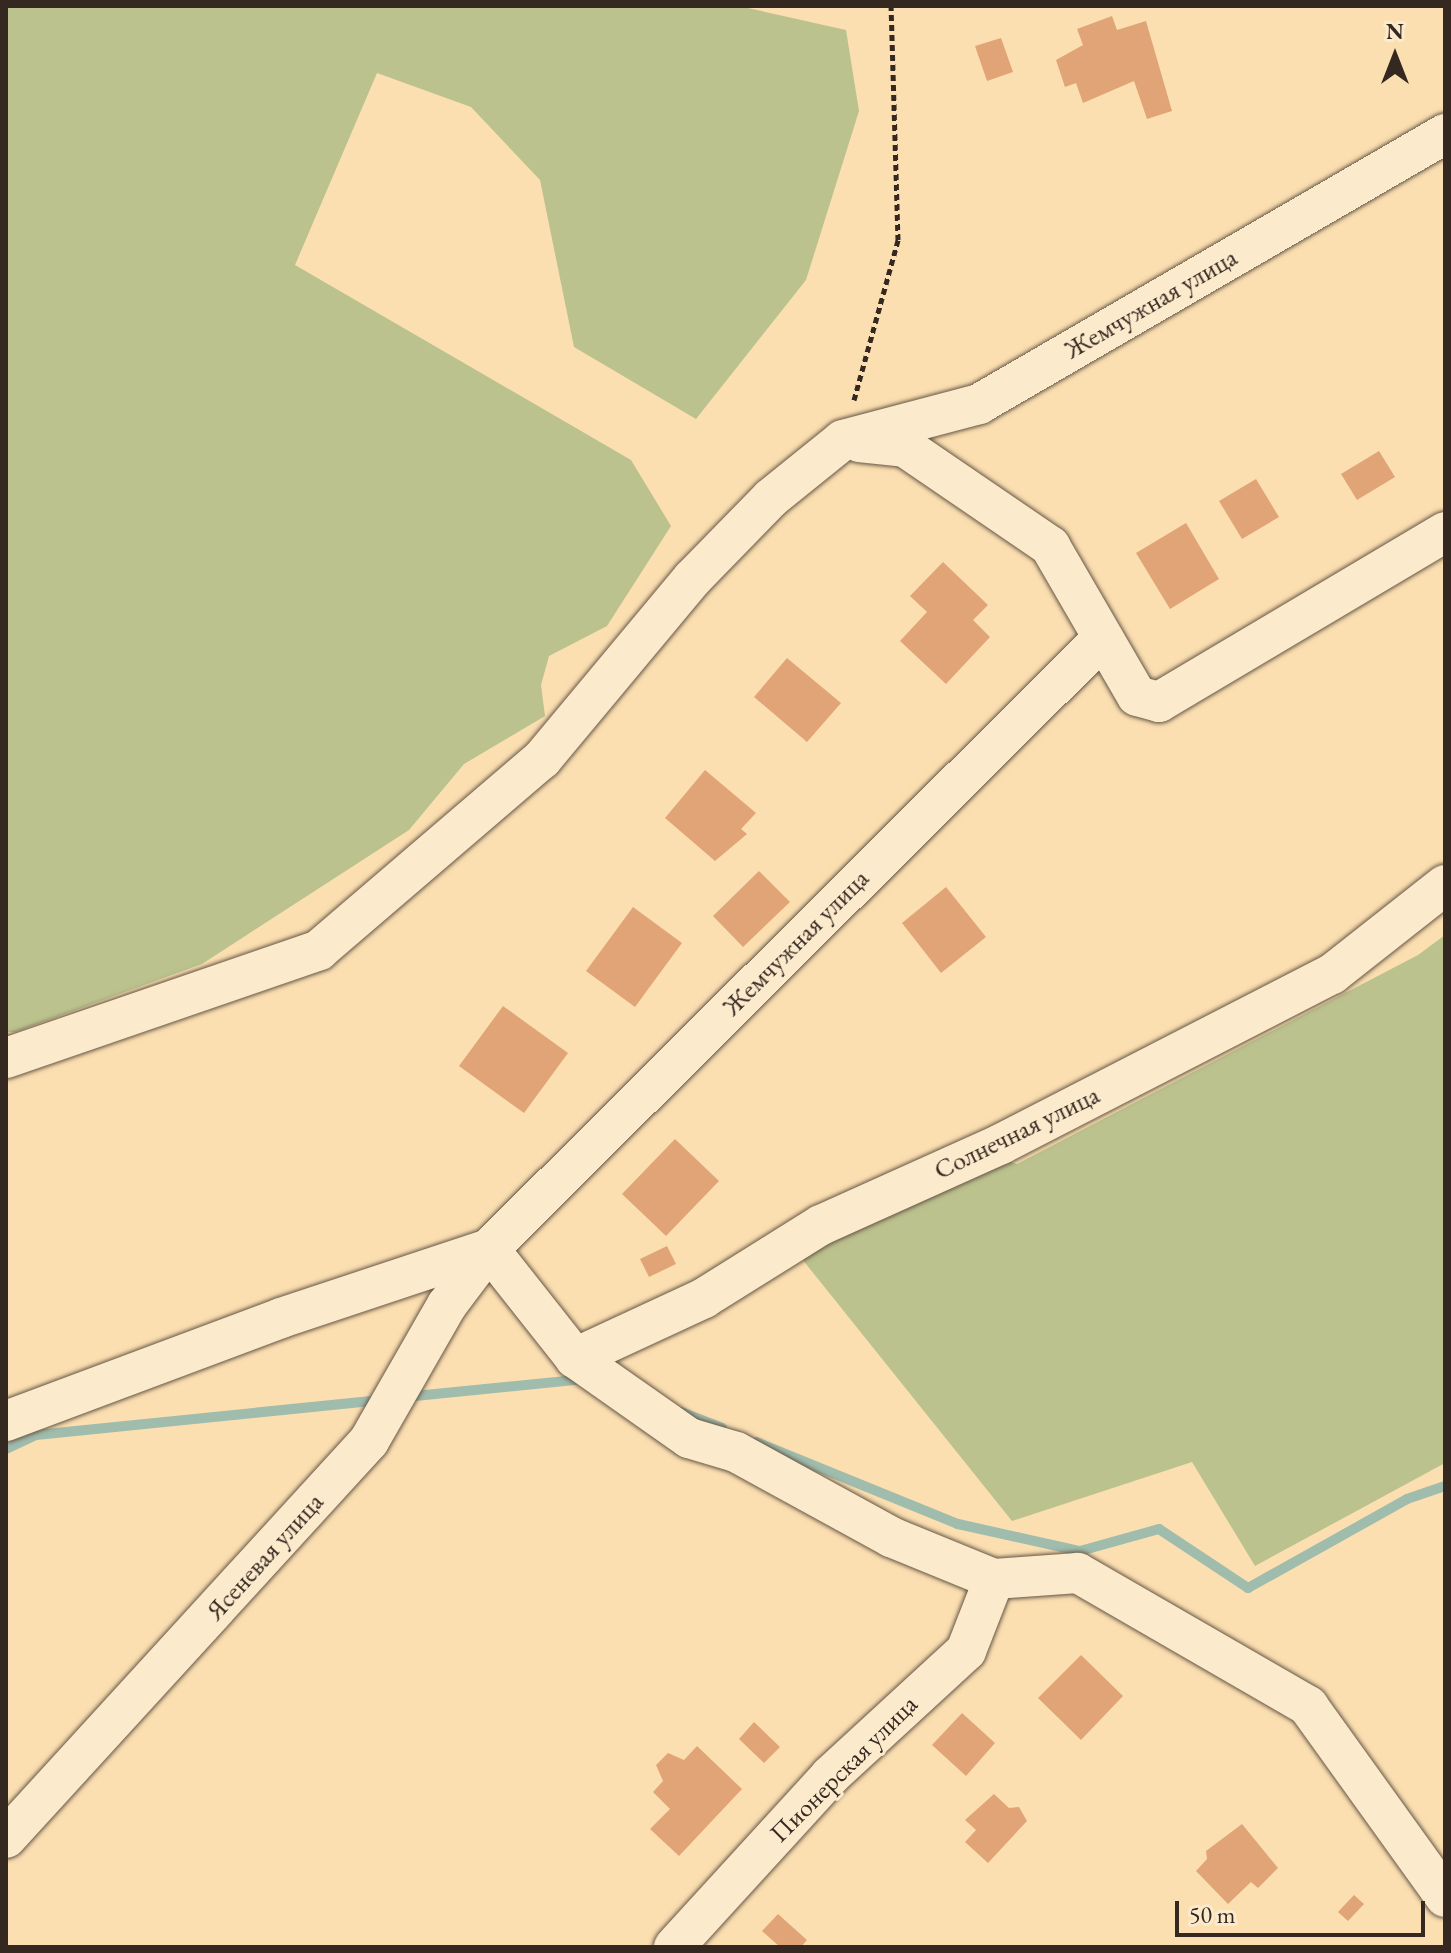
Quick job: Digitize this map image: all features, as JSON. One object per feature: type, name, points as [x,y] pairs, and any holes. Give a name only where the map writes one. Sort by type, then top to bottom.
[{"type":"street","name":"Жемчужная улица","points":[[6,1058],[319,950],[542,759],[692,579],[771,498],[843,440],[979,404],[1445,134]]},
{"type":"street","points":[[843,440],[905,447],[1050,546],[1137,696],[1159,702],[1445,532]]},
{"type":"street","name":"Жемчужная улица","points":[[489,1249],[1103,638]]},
{"type":"street","name":"Солнечная улица","points":[[575,1358],[704,1298],[821,1225],[1001,1144],[1332,974],[1445,885]]},
{"type":"street","points":[[6,1421],[281,1318],[489,1249],[575,1358],[689,1438],[736,1452],[891,1537],[994,1579],[1078,1573],[1308,1706],[1445,1897]]},
{"type":"street","name":"Ясеневая улица","points":[[6,1838],[369,1441],[447,1305],[489,1249]]},
{"type":"street","name":"Пионерская улица","points":[[674,1947],[830,1776],[966,1651],[994,1579]]},
{"type":"path","points":[[843,440],[898,240],[891,6]]},
{"type":"green space","points":[[6,6],[739,6],[846,30],[859,111],[806,280],[696,419],[574,347],[540,180],[471,107],[377,73],[295,265],[631,460],[671,526],[607,626],[549,656],[541,685],[545,716],[464,764],[409,830],[202,964],[15,1032],[6,1032]]},
{"type":"green space","points":[[1445,935],[1445,1463],[1255,1566],[1192,1462],[1012,1521],[802,1259],[836,1229],[996,1158],[1017,1164],[1418,955]]},
{"type":"building","points":[[1112,16],[1117,30],[1146,21],[1172,111],[1147,119],[1134,81],[1083,103],[1076,83],[1065,87],[1056,60],[1083,45],[1077,29]]},
{"type":"building","points":[[1001,38],[1013,72],[987,81],[975,46]]},
{"type":"building","points":[[1379,451],[1395,477],[1357,500],[1341,474]]},
{"type":"building","points":[[1256,479],[1279,517],[1242,539],[1219,501]]},
{"type":"building","points":[[1186,523],[1219,579],[1170,609],[1136,553]]},
{"type":"building","points":[[943,562],[988,605],[973,620],[990,637],[946,684],[900,641],[927,612],[910,596]]},
{"type":"building","points":[[787,658],[841,703],[807,742],[754,697]]},
{"type":"building","points":[[705,770],[756,813],[741,829],[747,834],[715,861],[665,818]]},
{"type":"building","points":[[759,871],[790,902],[743,947],[713,916]]},
{"type":"building","points":[[946,887],[986,937],[941,973],[902,923]]},
{"type":"building","points":[[633,907],[682,943],[635,1007],[586,971]]},
{"type":"building","points":[[503,1006],[568,1053],[524,1113],[459,1066]]},
{"type":"building","points":[[675,1139],[719,1181],[666,1236],[622,1194]]},
{"type":"building","points":[[667,1246],[676,1264],[649,1277],[640,1259]]},
{"type":"building","points":[[1081,1655],[1123,1696],[1081,1740],[1038,1698]]},
{"type":"building","points":[[962,1713],[995,1743],[966,1776],[932,1745]]},
{"type":"building","points":[[754,1722],[780,1747],[764,1763],[739,1739]]},
{"type":"building","points":[[697,1746],[742,1789],[679,1856],[650,1829],[670,1809],[653,1792],[663,1781],[656,1765],[668,1753],[684,1760]]},
{"type":"building","points":[[994,1794],[1009,1808],[1019,1807],[1027,1821],[988,1863],[965,1842],[976,1830],[965,1820]]},
{"type":"building","points":[[1242,1824],[1278,1868],[1258,1888],[1251,1882],[1228,1904],[1196,1871],[1207,1859],[1206,1851]]},
{"type":"building","points":[[1354,1895],[1364,1904],[1348,1921],[1338,1912]]},
{"type":"building","points":[[778,1914],[807,1940],[801,1947],[780,1947],[762,1931]]},
{"type":"waterway","points":[[405,1397],[584,1379]]},
{"type":"waterway","points":[[6,1449],[36,1435],[381,1400]]},
{"type":"waterway","points":[[681,1412],[722,1428]]},
{"type":"waterway","points":[[756,1442],[958,1524],[1080,1551],[1159,1529],[1248,1588],[1407,1499],[1445,1486]]}]
